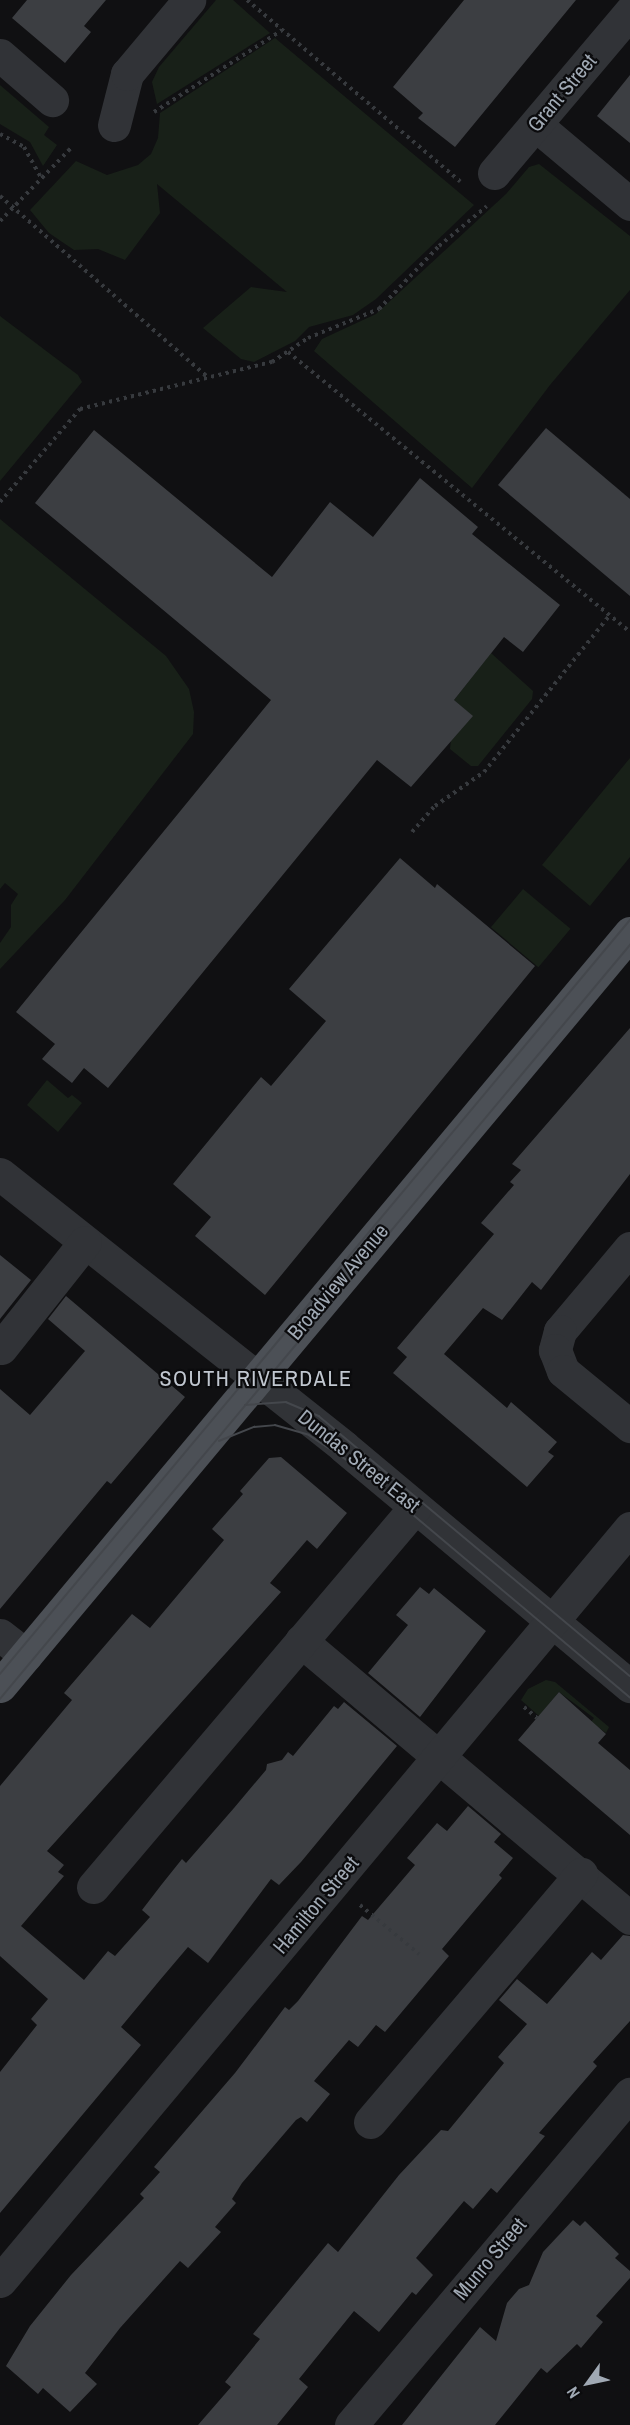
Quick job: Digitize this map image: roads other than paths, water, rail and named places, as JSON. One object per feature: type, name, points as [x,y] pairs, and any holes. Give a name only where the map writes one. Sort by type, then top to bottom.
[{"type":"main road","name":"Broadview Avenue","points":[[0,1686],[630,933]]},
{"type":"street","points":[[114,125],[127,74],[189,0]]},
{"type":"street","name":"Grant Street","points":[[494,173],[630,12]]},
{"type":"street","points":[[0,55],[52,100]]},
{"type":"street","points":[[536,125],[630,204]]},
{"type":"street","name":"Dundas Street East","points":[[0,1174],[415,1507],[630,1686]]},
{"type":"street","points":[[1,1348],[85,1242]]},
{"type":"street","points":[[630,1248],[560,1331],[555,1350],[563,1371],[630,1426]]},
{"type":"street","points":[[93,1887],[415,1507]]},
{"type":"street","name":"Hamilton Street","points":[[0,2281],[630,1528]]},
{"type":"street","points":[[0,1635],[26,1655]]},
{"type":"street","points":[[301,1641],[441,1756],[630,1918]]},
{"type":"street","points":[[370,2122],[581,1874]]},
{"type":"street","name":"Munro Street","points":[[351,2425],[630,2094]]},
{"type":"tram line","points":[[0,1674],[630,920]]},
{"type":"tram line","points":[[0,1699],[630,945]]},
{"type":"tram line","points":[[245,1405],[286,1402],[319,1416],[630,1676]]},
{"type":"tram line","points":[[219,1441],[254,1427],[275,1425],[309,1435],[353,1464],[630,1697]]},
{"type":"district","name":"SOUTH RIVERDALE","points":[[256,1379]]}]
